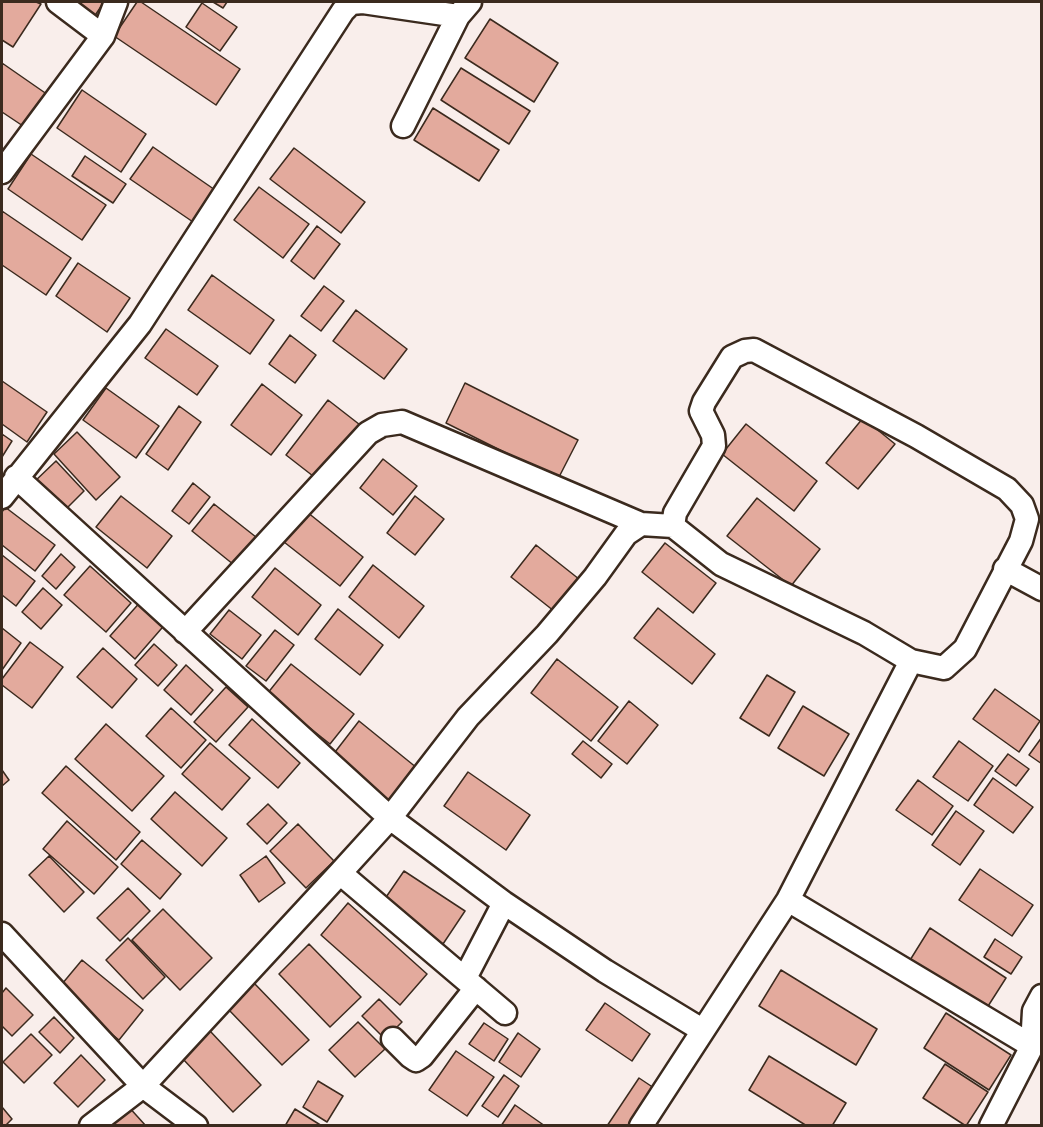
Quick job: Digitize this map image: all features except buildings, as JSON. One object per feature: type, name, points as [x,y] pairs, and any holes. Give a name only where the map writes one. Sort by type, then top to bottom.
[{"type":"street","points":[[58,2],[103,36]]},
{"type":"street","points":[[2,172],[103,36],[116,2]]},
{"type":"street","points":[[2,496],[140,324],[343,10],[351,3],[464,9],[403,126]]},
{"type":"street","points":[[185,632],[368,433],[382,425],[402,422],[641,524],[673,526],[721,564],[864,633],[911,662],[944,668],[965,650],[1021,541],[1028,519],[1022,504],[1007,489],[916,436],[754,350],[732,357],[704,402],[701,411],[713,435],[714,446],[675,513],[673,526]]},
{"type":"street","points":[[16,477],[390,818],[504,903],[605,971],[702,1030]]},
{"type":"street","points":[[91,1125],[143,1086],[340,873],[390,818],[468,717],[547,634],[595,577],[626,534],[641,524]]},
{"type":"street","points":[[1005,569],[1041,589]]},
{"type":"street","points":[[641,1125],[788,900],[911,662]]},
{"type":"street","points":[[340,873],[505,1013]]},
{"type":"street","points":[[788,900],[1032,1046]]},
{"type":"street","points":[[393,1039],[416,1060],[422,1056],[471,983],[504,903]]},
{"type":"street","points":[[2,934],[143,1086],[196,1125]]},
{"type":"street","points":[[991,1125],[1032,1046],[1034,1011],[1041,996]]}]
